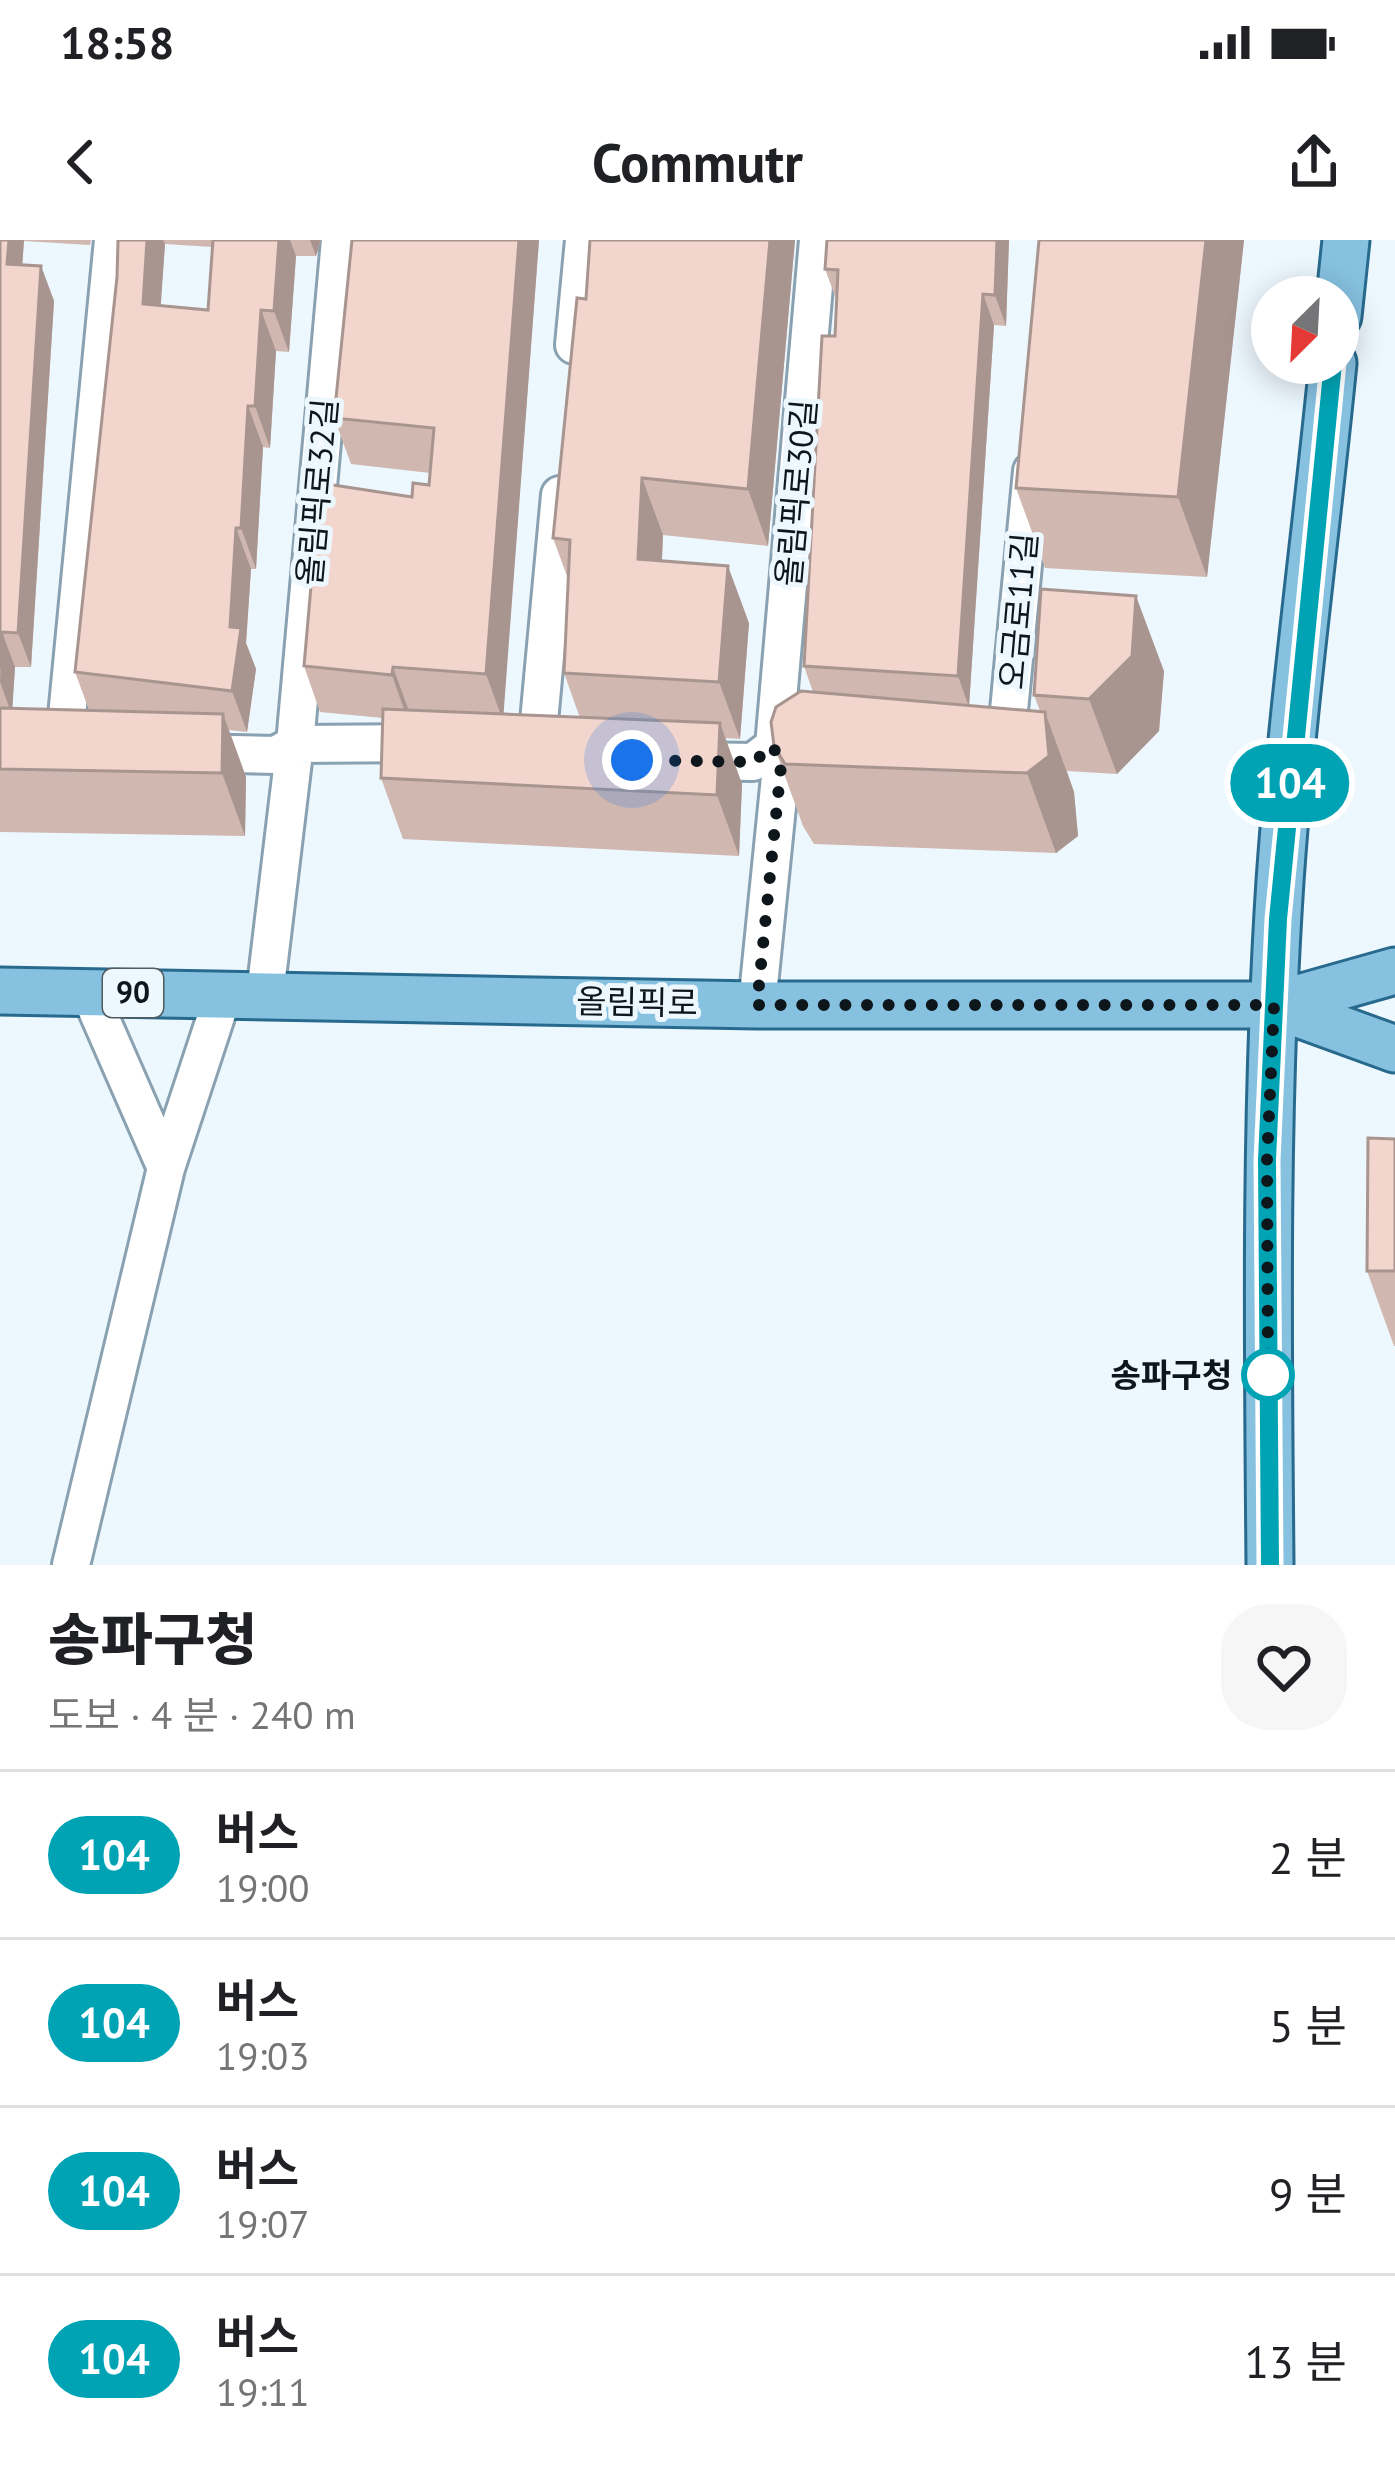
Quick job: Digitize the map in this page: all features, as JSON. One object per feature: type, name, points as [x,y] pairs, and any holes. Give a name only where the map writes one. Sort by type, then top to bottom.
[{"type":"main road","points":[[1342,276],[1346,240]]},
{"type":"main road","points":[[1270,1565],[1267,1160],[1274,1005],[1281,876],[1331,384]]},
{"type":"main road","name":"올림픽로","points":[[0,991],[757,1005],[1274,1005],[1395,971]]},
{"type":"main road","name":"올림픽로","points":[[1274,1005],[1395,1049]]},
{"type":"street","points":[[65,737],[113,240]]},
{"type":"street","name":"올림픽로32길","points":[[71,1565],[166,1168],[244,995],[295,744],[340,240]]},
{"type":"street","points":[[571,377],[584,240]]},
{"type":"street","name":"올림픽로30길","points":[[757,1005],[781,766],[773,746],[818,240]]},
{"type":"street","name":"오금로11길","points":[[958,751],[1005,752],[1036,426]]},
{"type":"street","points":[[537,743],[562,469]]},
{"type":"street","points":[[22,737],[65,737],[80,751],[102,752]]},
{"type":"street","points":[[146,752],[277,755],[295,744],[537,743],[552,758],[574,759]]},
{"type":"street","points":[[641,760],[753,762],[773,746],[866,748]]},
{"type":"street","points":[[89,992],[166,1168]]},
{"type":"building","points":[[0,240],[9,240],[7,264],[41,266],[18,633],[2,632],[0,669]]},
{"type":"building","points":[[118,240],[147,240],[143,304],[208,310],[213,240],[279,240],[274,311],[261,310],[255,406],[248,406],[230,627],[241,628],[232,691],[75,672]]},
{"type":"building","points":[[352,240],[519,240],[486,674],[393,667],[392,675],[304,666],[320,483],[412,497],[413,483],[429,485],[434,428],[334,418]]},
{"type":"building","points":[[590,240],[770,240],[748,489],[642,478],[638,559],[728,566],[719,682],[564,673],[570,540],[553,538],[577,298],[586,299]]},
{"type":"building","points":[[827,240],[997,240],[995,295],[983,294],[958,676],[804,666],[822,336],[835,336],[838,270],[825,269]]},
{"type":"building","points":[[1039,240],[1206,240],[1178,497],[1016,488]]},
{"type":"building","points":[[1041,589],[1136,596],[1132,656],[1089,699],[1034,695]]},
{"type":"building","points":[[801,691],[1045,712],[1049,756],[1027,773],[785,764],[774,746],[771,722],[776,707]]},
{"type":"building","points":[[0,708],[223,714],[222,773],[0,769]]},
{"type":"building","points":[[383,709],[720,723],[717,795],[381,778]]},
{"type":"building","points":[[1368,1138],[1395,1139],[1395,1271],[1367,1271]]},
{"type":"bus line","name":"104","points":[[1270,1565],[1267,1160],[1278,919],[1331,384]]},
{"type":"place","name":"송파구청","points":[[1268,1375]]},
{"type":"route","points":[[632,760],[753,762],[773,746],[781,766],[757,1005],[1274,1005],[1267,1160],[1268,1375]]}]
